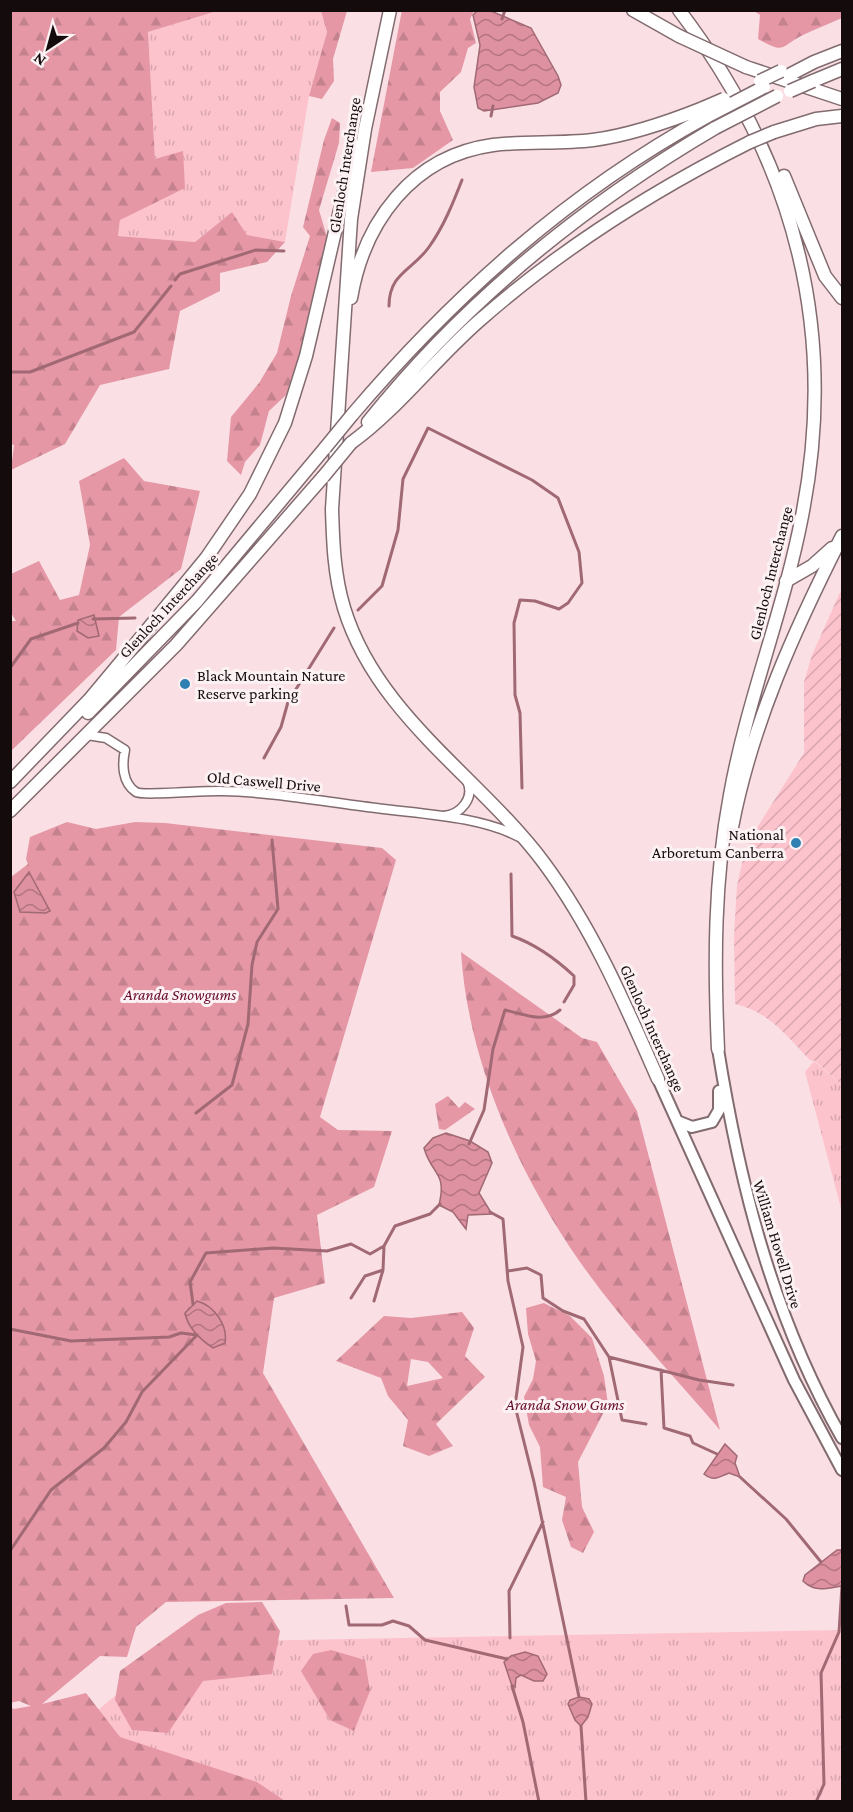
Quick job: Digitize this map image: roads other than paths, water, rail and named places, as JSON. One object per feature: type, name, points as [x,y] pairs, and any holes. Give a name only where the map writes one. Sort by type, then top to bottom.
[{"type":"highway","name":"Glenloch Interchange","points":[[390,10],[351,219],[332,532],[337,576],[344,607],[361,650],[387,693],[527,842],[579,913],[628,1011],[658,1079]]},
{"type":"highway","points":[[633,10],[679,36],[746,66],[843,99]]},
{"type":"highway","name":"Glenloch Interchange","points":[[680,10],[729,81],[764,149],[790,217],[804,276],[814,361],[814,421],[802,517],[730,793],[716,887],[714,934],[718,1049]]},
{"type":"highway","points":[[680,10],[708,41],[743,92],[772,148],[825,276],[843,298]]},
{"type":"highway","name":"Glenloch Interchange","points":[[10,788],[197,601],[428,329],[519,245],[594,186],[706,112],[763,83],[843,51]]},
{"type":"highway","name":"Glenloch Interchange","points":[[10,810],[205,614],[437,341],[529,256],[611,193],[715,128],[777,96],[843,69]]},
{"type":"highway","points":[[10,782],[89,700],[193,575],[231,525],[266,463],[285,423],[306,356],[354,150],[376,77]]},
{"type":"highway","points":[[342,359],[356,274],[367,241],[393,199],[419,176],[456,155],[486,146],[597,140],[706,112]]},
{"type":"highway","points":[[351,443],[373,427],[454,343],[544,267],[646,197],[750,142],[778,130],[816,119],[843,116]]},
{"type":"highway","points":[[778,130],[843,123]]},
{"type":"highway","points":[[786,581],[818,562],[843,536]]},
{"type":"highway","points":[[714,934],[734,816],[763,713],[793,635],[843,536]]},
{"type":"main road","points":[[677,1121],[689,1127],[699,1126],[709,1124],[717,1115],[720,1106],[718,1049]]},
{"type":"main road","name":"William Hovell Drive","points":[[718,1049],[741,1176],[773,1288],[801,1358],[843,1438]]},
{"type":"main road","name":"Glenloch Interchange","points":[[658,1079],[677,1121]]},
{"type":"main road","name":"William Hovell Drive","points":[[677,1121],[794,1380],[843,1470]]},
{"type":"street","name":"Old Caswell Drive","points":[[87,735],[106,738],[125,750],[125,777],[130,787],[140,794],[242,792],[441,817],[496,827],[527,842]]},
{"type":"street","points":[[441,817],[455,813],[465,804],[470,791],[464,775]]},
{"type":"water","points":[[477,11],[491,11],[531,28],[558,76],[561,85],[558,93],[538,103],[484,111],[478,108],[474,87],[480,45],[473,15]]},
{"type":"water","points":[[94,615],[99,636],[88,638],[77,631],[78,620]]},
{"type":"water","points":[[29,872],[50,911],[46,913],[20,912],[14,892]]},
{"type":"water","points":[[446,1133],[470,1141],[488,1152],[492,1163],[479,1193],[492,1214],[468,1215],[466,1229],[453,1212],[439,1205],[440,1179],[424,1148],[433,1138]]},
{"type":"water","points":[[197,1301],[209,1307],[219,1318],[224,1330],[225,1343],[213,1348],[192,1329],[185,1313]]},
{"type":"water","points":[[725,1444],[737,1456],[735,1463],[740,1477],[729,1473],[711,1478],[704,1474]]},
{"type":"water","points":[[837,1550],[842,1550],[842,1586],[817,1588],[803,1581],[805,1575]]},
{"type":"water","points":[[525,1652],[538,1656],[547,1674],[543,1681],[534,1681],[521,1675],[516,1678],[515,1687],[512,1686],[504,1662],[511,1656]]},
{"type":"water","points":[[579,1697],[589,1699],[592,1704],[588,1717],[581,1726],[575,1720],[568,1704],[570,1700]]},
{"type":"waterway","points":[[502,19],[505,10]]},
{"type":"waterway","points":[[491,116],[493,106]]},
{"type":"waterway","points":[[389,306],[390,295],[397,279],[429,247],[448,214],[462,180]]},
{"type":"waterway","points":[[175,280],[180,274],[256,250],[284,251]]},
{"type":"waterway","points":[[10,372],[30,372],[134,332],[171,286]]},
{"type":"waterway","points":[[358,610],[382,586],[398,530],[403,479],[428,428],[532,480],[558,498],[579,552],[582,583],[568,603],[559,609],[535,601],[520,600],[514,623],[515,695],[520,713],[522,788]]},
{"type":"waterway","points":[[93,619],[135,618]]},
{"type":"waterway","points":[[10,668],[31,639],[78,623]]},
{"type":"waterway","points":[[264,758],[281,727],[288,702],[334,628]]},
{"type":"waterway","points":[[196,1113],[232,1085],[248,1024],[252,965],[257,942],[278,909],[272,840]]},
{"type":"waterway","points":[[511,874],[512,936],[545,953],[574,976],[574,985],[564,1002]]},
{"type":"waterway","points":[[469,1144],[484,1110],[493,1049],[505,1010],[540,1017],[560,1010]]},
{"type":"waterway","points":[[193,1304],[190,1282],[206,1253],[273,1248],[327,1251],[351,1244],[370,1254],[384,1246],[395,1226],[430,1214],[440,1204]]},
{"type":"waterway","points":[[490,1212],[503,1219],[508,1281],[523,1347],[515,1406],[534,1482],[579,1697]]},
{"type":"waterway","points":[[374,1301],[383,1270],[384,1246]]},
{"type":"waterway","points":[[508,1271],[527,1268],[541,1275],[543,1298],[563,1311],[584,1319],[609,1357],[699,1380],[733,1385]]},
{"type":"waterway","points":[[351,1298],[365,1276],[383,1270]]},
{"type":"waterway","points":[[10,1329],[71,1341],[169,1337],[181,1333],[197,1335]]},
{"type":"waterway","points":[[10,1551],[51,1490],[104,1448],[126,1422],[142,1392],[197,1335]]},
{"type":"waterway","points":[[609,1357],[622,1420],[646,1424]]},
{"type":"waterway","points":[[661,1370],[664,1428],[690,1436],[693,1443],[717,1454]]},
{"type":"waterway","points":[[740,1477],[786,1519],[821,1562]]},
{"type":"waterway","points":[[510,1638],[509,1591],[543,1522]]},
{"type":"waterway","points":[[816,1802],[824,1784],[821,1673],[839,1632],[842,1586]]},
{"type":"waterway","points":[[346,1606],[349,1625],[382,1625],[393,1621],[409,1626],[425,1640],[507,1659]]},
{"type":"waterway","points":[[512,1686],[523,1722],[539,1802]]},
{"type":"waterway","points":[[581,1726],[586,1802]]},
{"type":"place","name":"Black Mountain Nature Reserve parking","points":[[185,684]]},
{"type":"place","name":"National Arboretum Canberra","points":[[796,843]]},
{"type":"park label","name":"Aranda Snowgums","points":[[180,994]]},
{"type":"park label","name":"Aranda Snow Gums","points":[[565,1404]]}]
